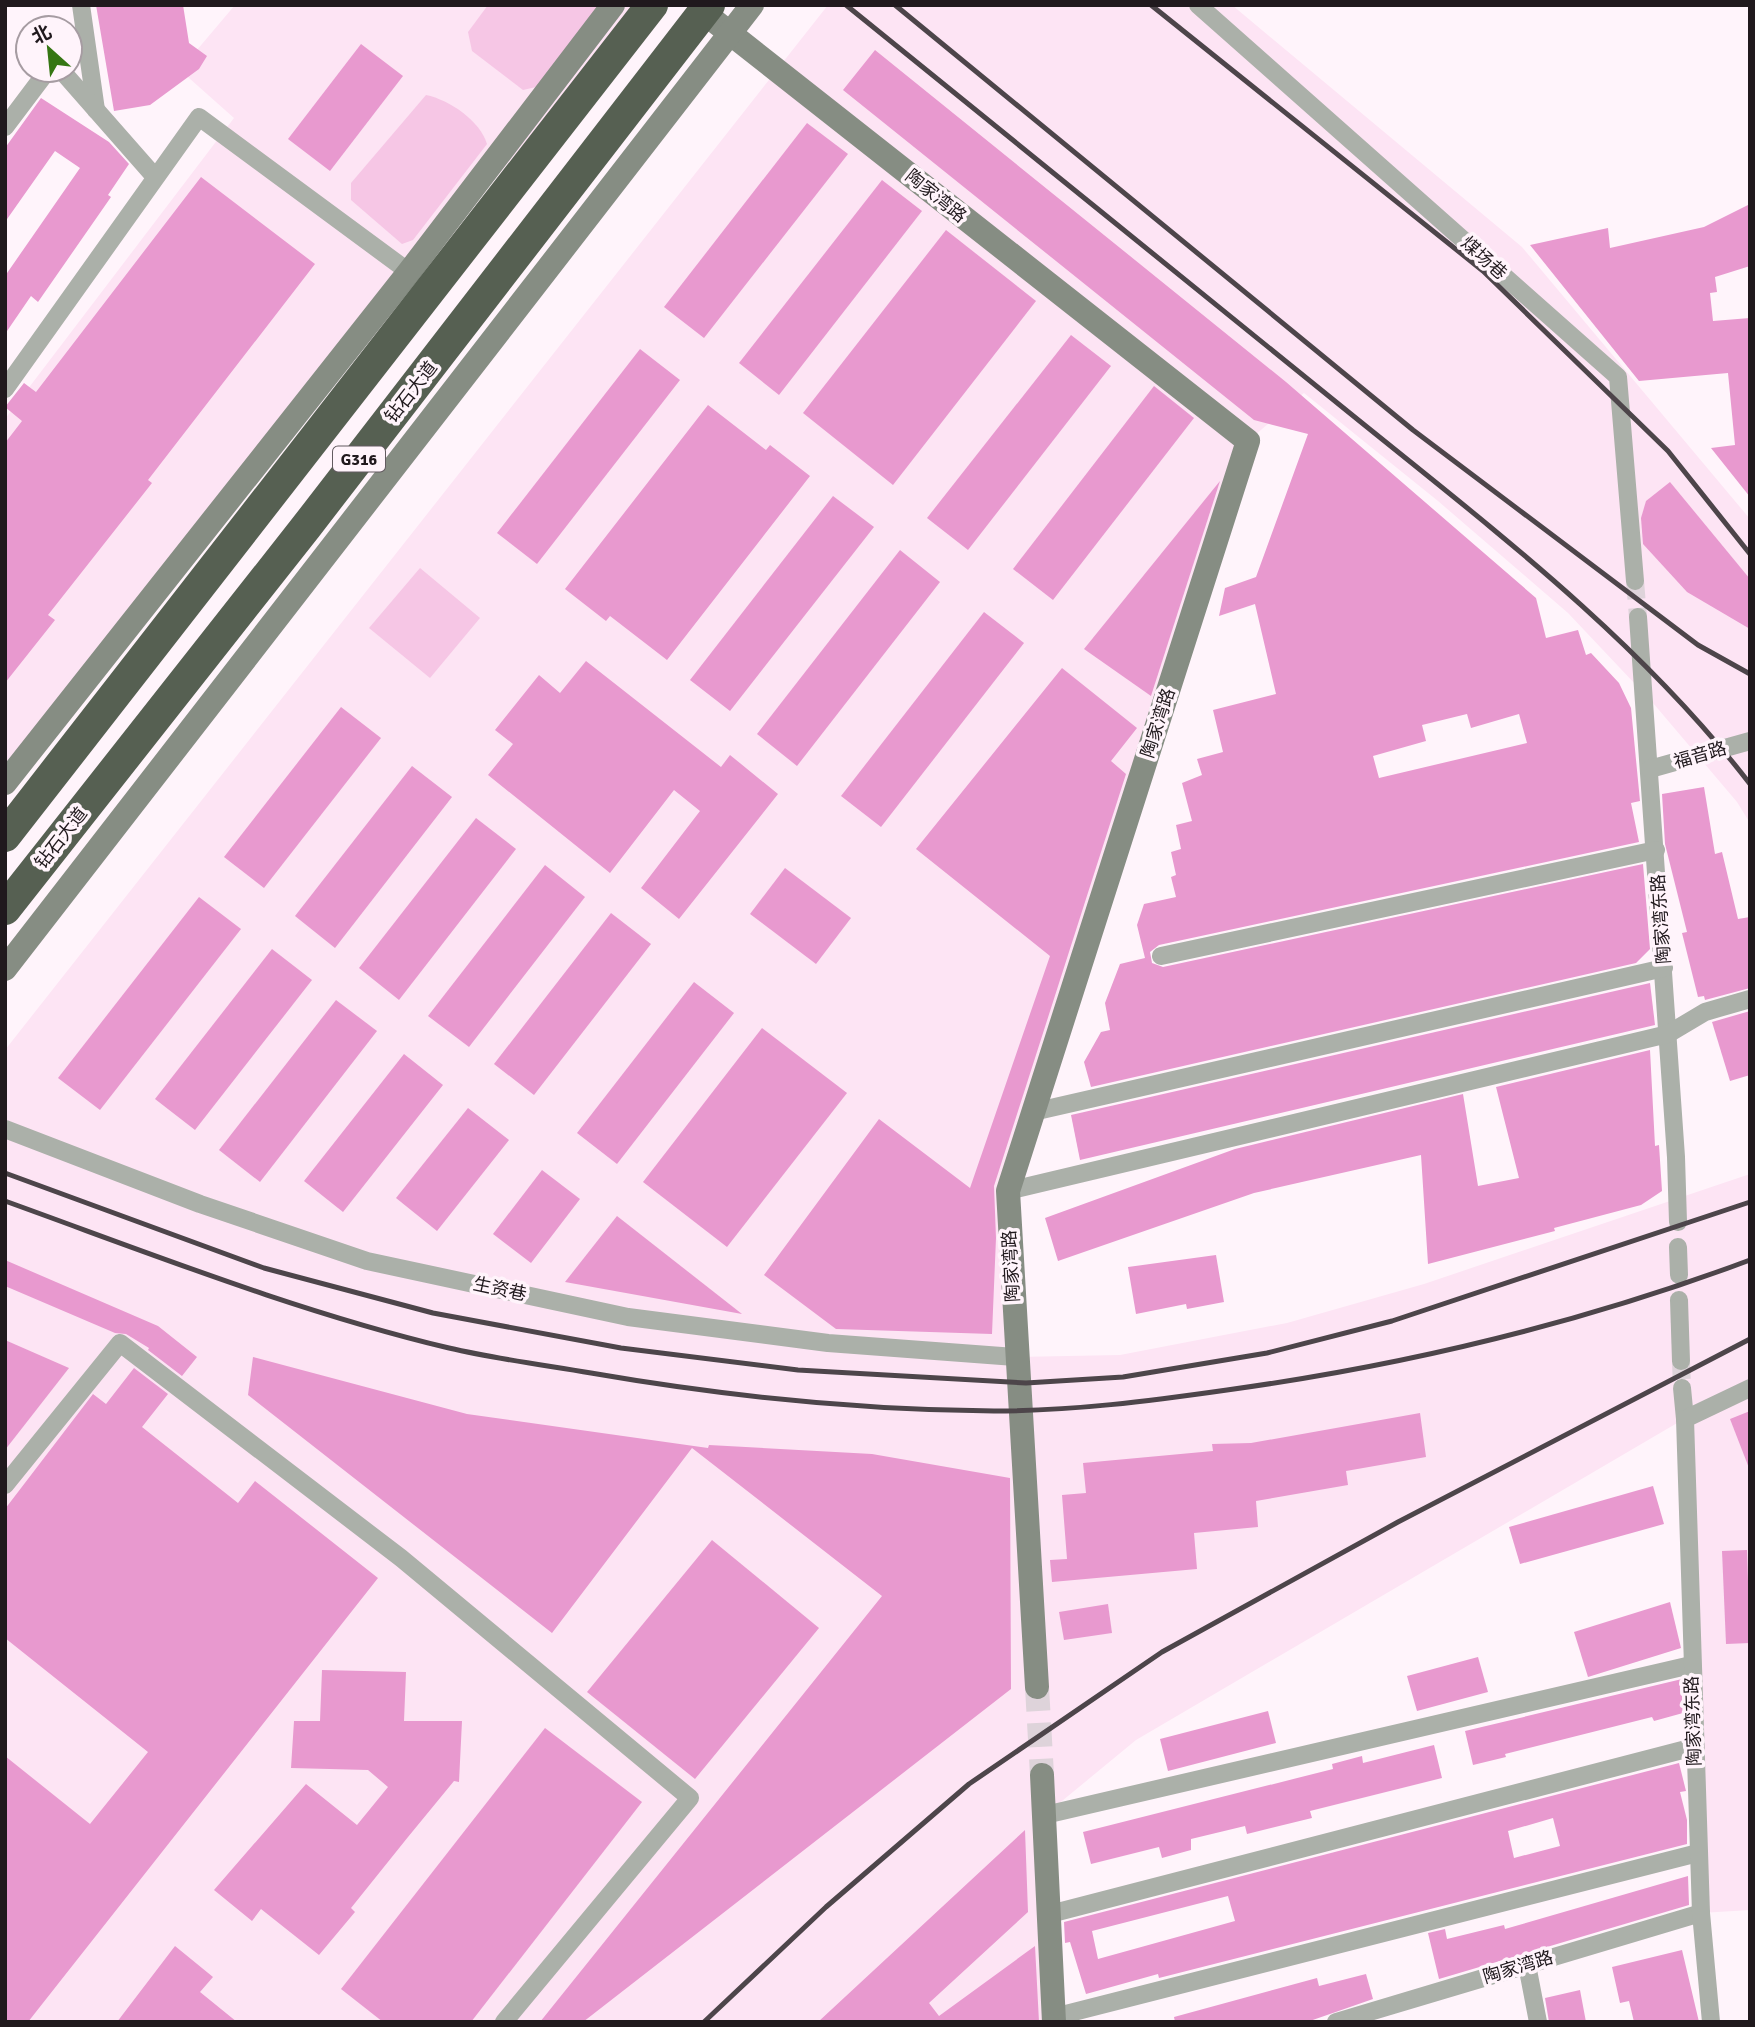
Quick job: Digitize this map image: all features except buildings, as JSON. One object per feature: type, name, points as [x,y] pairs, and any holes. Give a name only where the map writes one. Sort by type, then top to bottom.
[{"type":"highway","name":"G316","points":[[5,836],[259,487],[456,235],[652,5]]},
{"type":"highway","name":"钻石大道","points":[[5,909],[706,9]]},
{"type":"street","points":[[81,5],[96,110]]},
{"type":"street","points":[[5,783],[259,487],[409,272],[456,235],[613,5]]},
{"type":"street","points":[[5,969],[752,5]]},
{"type":"street","name":"煤场巷","points":[[1198,5],[1618,377],[1635,580]]},
{"type":"street","name":"陶家湾路","points":[[706,9],[731,33],[1248,441],[1008,1191],[1015,1357],[1037,1687]]},
{"type":"street","points":[[5,127],[37,84]]},
{"type":"street","points":[[73,84],[155,177]]},
{"type":"street","points":[[5,390],[200,117],[409,272]]},
{"type":"street","points":[[601,145],[629,164]]},
{"type":"street","name":"陶家湾东路","points":[[1638,617],[1664,968],[1678,1222]]},
{"type":"street","name":"福音路","points":[[1650,769],[1750,741]]},
{"type":"street","points":[[1161,956],[1656,850]]},
{"type":"street","points":[[1033,1112],[1664,968]]},
{"type":"street","points":[[1008,1191],[1668,1034],[1705,1012],[1750,999]]},
{"type":"street","name":"生资巷","points":[[5,1129],[200,1204],[367,1261],[628,1317],[828,1343],[1015,1357]]},
{"type":"street","points":[[1678,1247],[1679,1275]]},
{"type":"street","points":[[1679,1300],[1681,1362]]},
{"type":"street","points":[[5,1485],[120,1343],[401,1558],[690,1798],[504,2022]]},
{"type":"street","name":"陶家湾东路","points":[[1682,1388],[1698,1853],[1711,2022]]},
{"type":"street","points":[[1685,1419],[1750,1388]]},
{"type":"street","points":[[1045,1815],[1691,1665]]},
{"type":"street","points":[[1049,1914],[1694,1747]]},
{"type":"street","points":[[1042,1775],[1054,2019],[1698,1853]]},
{"type":"street","name":"陶家湾路","points":[[1336,2022],[1701,1913]]},
{"type":"street","points":[[1527,1965],[1538,2022]]},
{"type":"shaded area","points":[[235,5],[638,5],[5,775],[5,419],[234,118],[180,70]]},
{"type":"shaded area","points":[[488,5],[600,5],[536,87],[523,90],[472,51],[468,32]]},
{"type":"shaded area","points":[[828,5],[1232,5],[1522,247],[1750,519],[1750,823],[1737,802],[1653,703],[1568,613],[1438,501],[1304,393],[1248,441],[1008,1191],[1016,1357],[1120,1355],[1287,1323],[1424,1284],[1750,1174],[1750,1910],[1701,1913],[1684,1419],[1136,1740],[1045,1815],[1055,2022],[5,2022],[5,1050]]},
{"type":"shaded area","points":[[426,95],[463,113],[478,127],[487,144],[413,240],[402,244],[351,200],[351,183]]},
{"type":"shaded area","points":[[420,568],[480,618],[430,678],[369,628]]},
{"type":"tunnel","points":[[1635,581],[1638,617]]},
{"type":"tunnel","points":[[1681,1361],[1682,1388]]},
{"type":"tunnel","points":[[1037,1687],[1042,1775]]},
{"type":"railway","points":[[846,5],[1557,583],[1659,679],[1706,730],[1750,784]]},
{"type":"railway","points":[[895,5],[1413,430],[1698,645],[1750,674]]},
{"type":"railway","points":[[1151,5],[1483,271],[1668,451],[1750,554]]},
{"type":"railway","points":[[5,1173],[264,1268],[433,1313],[621,1348],[798,1370],[1026,1383],[1123,1377],[1267,1353],[1392,1321],[1750,1202]]},
{"type":"railway","points":[[5,1201],[281,1300],[449,1348],[502,1359],[741,1395],[842,1405],[943,1410],[1023,1411],[1111,1405],[1227,1390],[1361,1368],[1557,1323],[1622,1304],[1750,1260]]},
{"type":"railway","points":[[704,2022],[826,1907],[969,1784],[1162,1652],[1398,1522],[1750,1339]]}]
